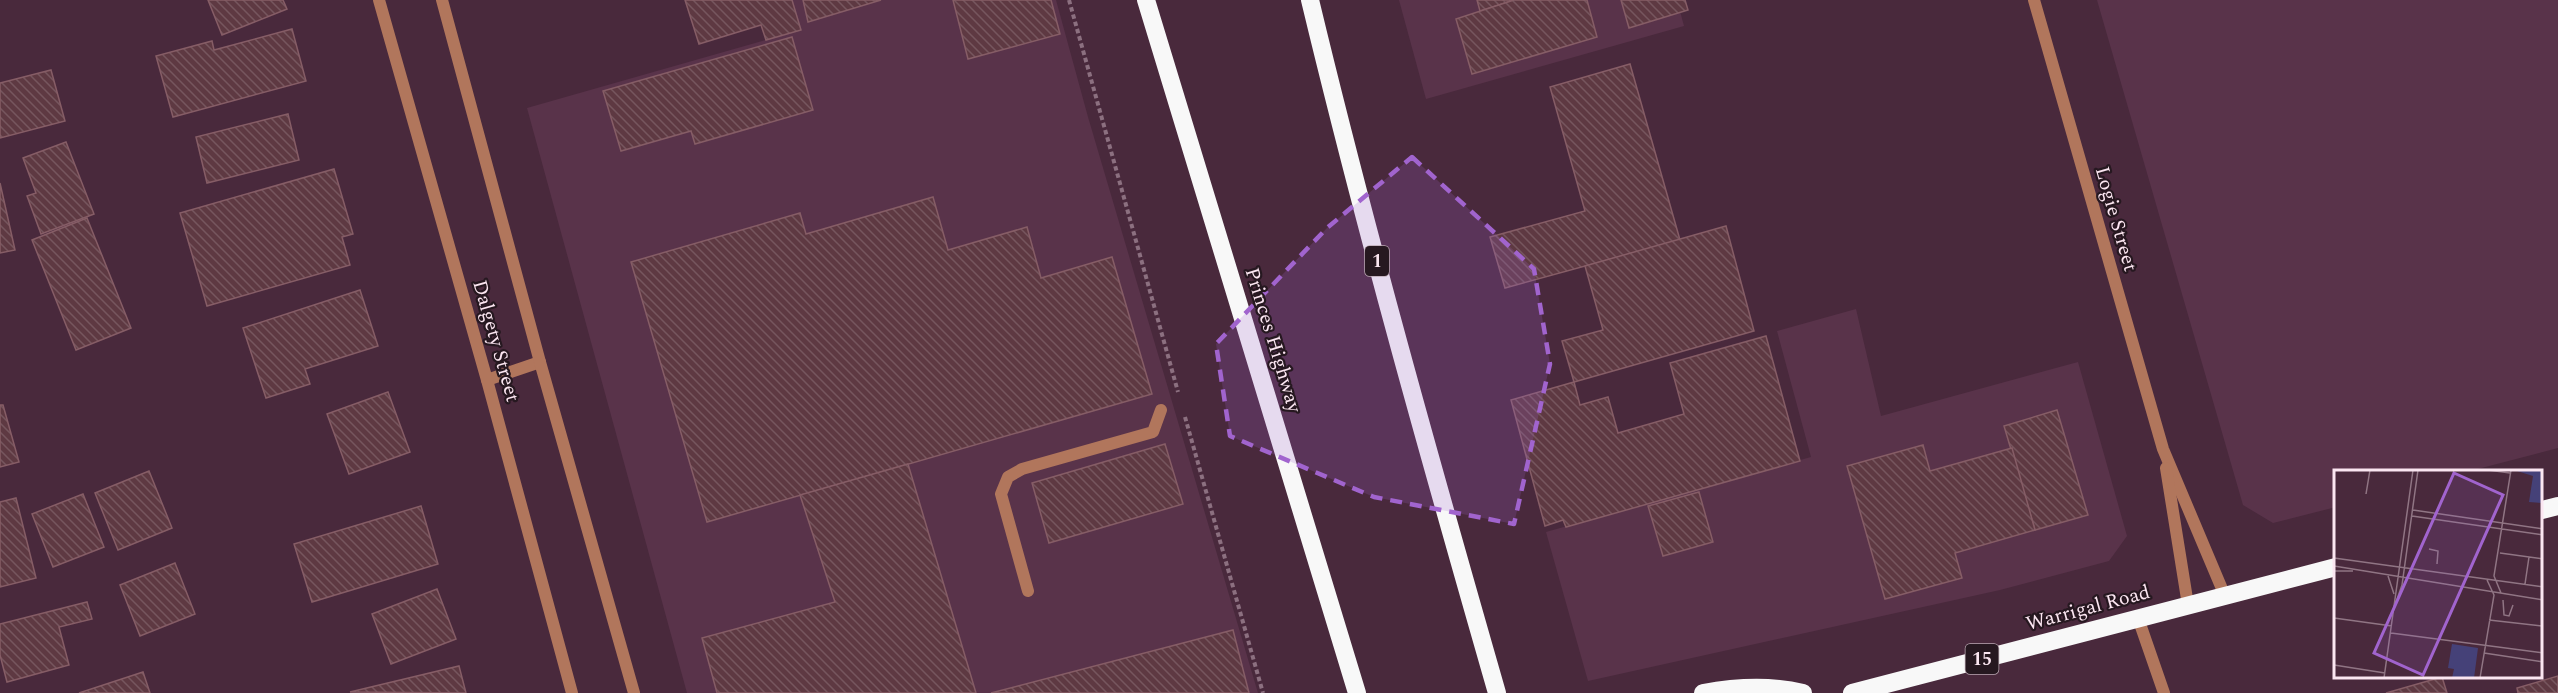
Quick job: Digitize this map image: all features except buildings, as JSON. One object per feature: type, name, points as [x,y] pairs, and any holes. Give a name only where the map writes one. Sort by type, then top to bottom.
[{"type":"highway","name":"Princes Highway","points":[[1146,0],[1357,693]]},
{"type":"highway","name":"1","points":[[1310,0],[1337,112],[1414,400],[1497,693]]},
{"type":"highway","points":[[2543,510],[2558,506]]},
{"type":"highway","name":"Warrigal Road","points":[[1851,693],[2334,568]]},
{"type":"highway","points":[[1703,693],[1735,687],[1786,689],[1803,693]]},
{"type":"street","name":"Dalgety Street","points":[[379,0],[487,380],[572,693]]},
{"type":"street","name":"Dalgety Street","points":[[442,0],[540,362],[634,693]]},
{"type":"street","name":"Logie Street","points":[[2034,0],[2163,449],[2225,596]]},
{"type":"street","points":[[487,380],[540,362]]},
{"type":"street","points":[[1028,591],[1002,494],[1008,477],[1022,469],[1153,432],[1161,410]]},
{"type":"street","name":"Logie Street","points":[[2163,449],[2188,605]]},
{"type":"street","points":[[2138,618],[2164,693]]},
{"type":"path","points":[[1069,0],[1179,393]]},
{"type":"path","points":[[1185,415],[1263,693]]},
{"type":"highlighted area","points":[[1412,157],[1534,269],[1550,364],[1514,524],[1374,497],[1230,436],[1216,344],[1327,228]]},
{"type":"shaded area","points":[[778,0],[1056,0],[1088,117],[1258,693],[687,693],[527,108],[787,34]]},
{"type":"shaded area","points":[[1399,0],[1677,0],[1684,26],[1426,99]]},
{"type":"shaded area","points":[[2097,0],[2558,0],[2558,448],[2474,470],[2334,470],[2334,508],[2273,523],[2243,505]]},
{"type":"shaded area","points":[[1856,309],[1881,416],[2078,362],[2127,536],[2109,561],[2000,590],[1588,681],[1546,532],[1811,457],[1777,331]]}]
